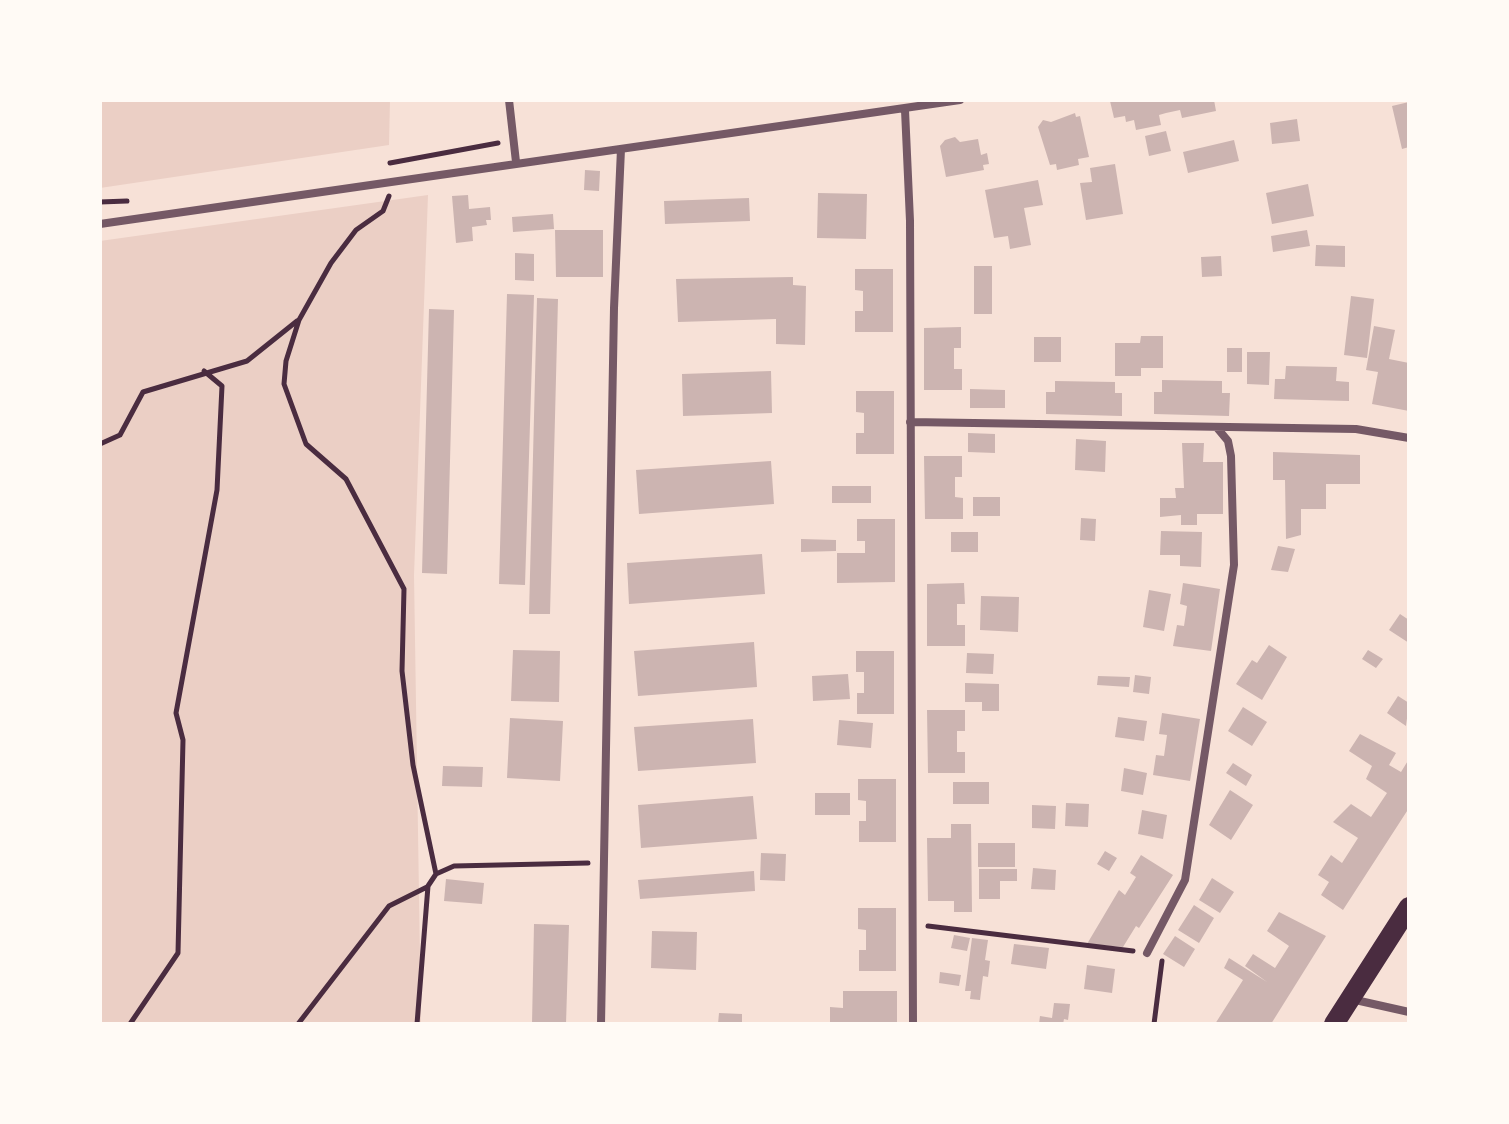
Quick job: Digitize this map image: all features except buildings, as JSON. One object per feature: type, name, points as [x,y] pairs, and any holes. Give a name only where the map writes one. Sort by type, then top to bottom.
[{"type":"main road","points":[[1334,1024],[1409,907]]},
{"type":"street","points":[[509,100],[516,162]]},
{"type":"street","points":[[100,224],[960,100]]},
{"type":"street","points":[[905,110],[910,221],[913,1024]]},
{"type":"street","points":[[601,1024],[614,308],[621,149]]},
{"type":"street","points":[[910,422],[1356,429],[1409,438]]},
{"type":"street","points":[[1147,953],[1185,880],[1234,565],[1231,456],[1228,441],[1218,429]]},
{"type":"street","points":[[1351,999],[1409,1012]]},
{"type":"path","points":[[428,155],[513,141]]},
{"type":"path","points":[[395,181],[383,211],[356,230],[331,263],[299,320],[286,361],[284,384],[306,444],[346,479],[404,589],[402,671],[413,765],[436,874]]},
{"type":"path","points":[[100,444],[120,435],[143,392],[204,371],[247,361],[299,320]]},
{"type":"path","points":[[130,1024],[178,953],[183,740],[176,713],[217,490],[222,400],[222,386],[204,371]]},
{"type":"path","points":[[417,1024],[428,886],[436,874],[454,866],[602,862]]},
{"type":"path","points":[[298,1024],[389,906],[428,886]]},
{"type":"path","points":[[911,924],[1147,953],[1163,958],[1154,1024]]},
{"type":"shaded area","points":[[100,100],[390,100],[389,145],[100,188]]},
{"type":"shaded area","points":[[428,195],[414,575],[421,1024],[100,1024],[100,241]]}]
